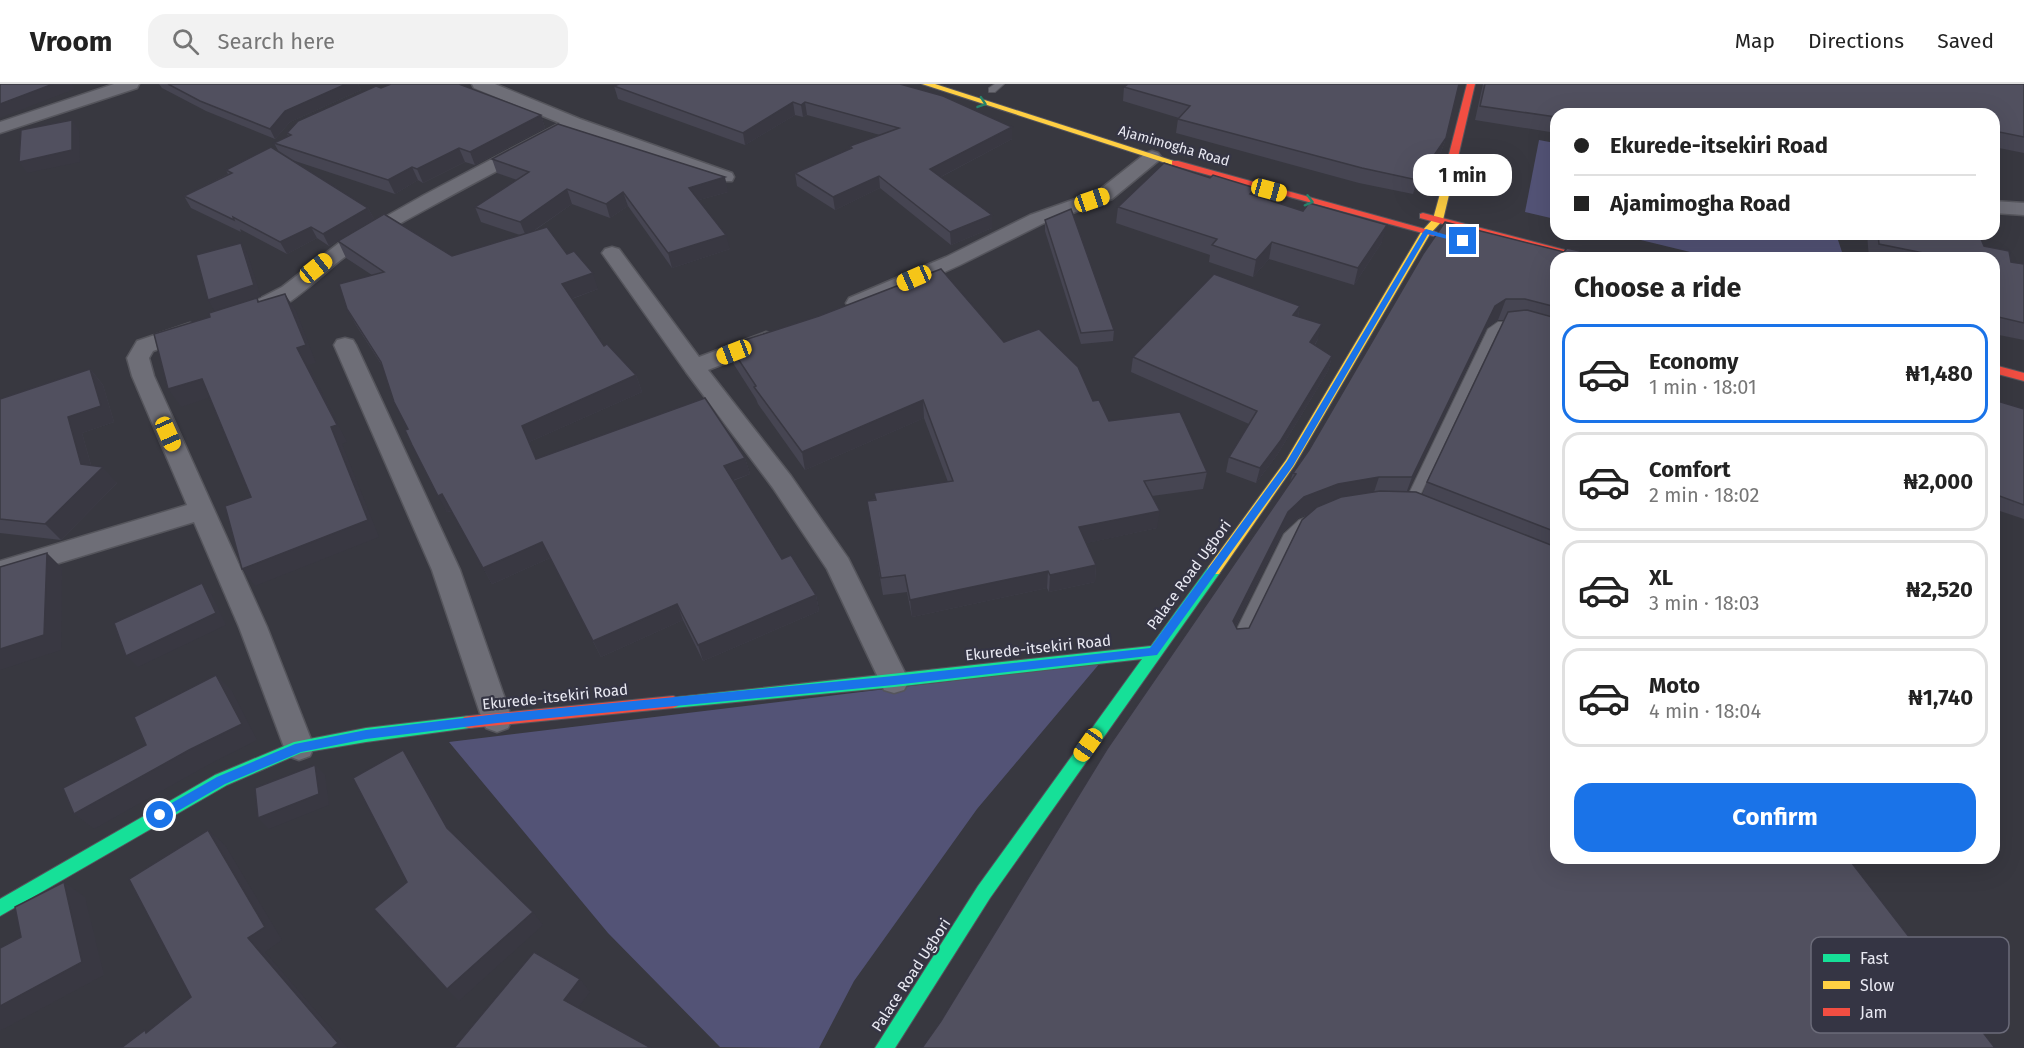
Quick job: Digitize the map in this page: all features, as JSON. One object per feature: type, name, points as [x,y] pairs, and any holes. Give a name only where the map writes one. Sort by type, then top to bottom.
[{"type":"street","points":[[0,128],[131,84]]},
{"type":"street","name":"Ajamimogha Road","points":[[926,84],[1152,157],[1426,232],[1550,263]]},
{"type":"street","name":"Ajamimogha Road","points":[[975,84],[996,87],[1201,160],[1561,252]]},
{"type":"street","points":[[1438,220],[1471,84]]},
{"type":"street","points":[[491,86],[574,123],[725,177]]},
{"type":"street","points":[[299,747],[253,627],[143,376],[138,357],[145,346],[154,341],[276,302],[329,257],[384,224],[574,123]]},
{"type":"street","points":[[834,312],[953,261],[1037,219],[1105,195],[1152,157]]},
{"type":"street","points":[[2000,207],[2024,209]]},
{"type":"street","name":"Palace Road Ugbori","points":[[884,1048],[984,892],[1153,652],[1290,464],[1426,232],[1438,220]]},
{"type":"street","points":[[612,253],[694,367],[782,482],[838,565],[894,681]]},
{"type":"street","points":[[694,367],[780,334]]},
{"type":"street","points":[[345,345],[446,570],[497,719]]},
{"type":"street","points":[[2000,358],[2024,364]]},
{"type":"street","points":[[2000,371],[2024,377]]},
{"type":"street","points":[[0,572],[202,510]]},
{"type":"street","name":"Ekurede-itsekiri Road","points":[[0,908],[221,780],[299,747],[366,735],[497,719],[894,681],[1153,652]]},
{"type":"lane","points":[[1390,506],[1414,508],[1493,329],[1498,325],[1516,324],[1550,335]]},
{"type":"lane","points":[[1237,643],[1289,537],[1304,523],[1323,515]]},
{"type":"shaded area","points":[[1539,140],[1550,142],[1550,218],[1525,212]]},
{"type":"shaded area","points":[[1641,240],[1838,240],[1842,252],[1690,252]]},
{"type":"shaded area","points":[[1100,663],[977,809],[854,981],[819,1048],[720,1047],[608,933],[449,742]]},
{"type":"building","points":[[0,84],[53,84],[0,104]]},
{"type":"building","points":[[168,84],[346,84],[285,111],[270,129],[200,101]]},
{"type":"building","points":[[391,84],[459,84],[541,115],[470,152],[459,148],[417,169],[412,167],[388,180],[274,143],[291,135],[287,133],[298,121],[376,86],[381,88]]},
{"type":"building","points":[[619,84],[900,84],[943,96],[1012,127],[930,169],[992,215],[950,232],[879,176],[833,197],[795,173],[852,148],[850,146],[899,128],[805,102],[801,105],[793,102],[743,133],[614,86]]},
{"type":"building","points":[[1128,84],[1459,84],[1446,138],[1417,180],[1362,168],[1178,119],[1190,106],[1124,87]]},
{"type":"building","points":[[1485,84],[2024,84],[2024,137],[2000,132],[2000,108],[1550,108],[1550,116],[1480,106]]},
{"type":"building","points":[[72,120],[72,150],[19,162],[21,130]]},
{"type":"building","points":[[558,124],[725,177],[689,188],[726,235],[668,253],[623,192],[606,204],[567,189],[520,222],[475,207],[529,172],[492,159]]},
{"type":"building","points":[[271,147],[368,208],[323,234],[311,227],[280,242],[233,217],[234,220],[184,196],[232,173],[226,170]]},
{"type":"building","points":[[1164,163],[1210,178],[1213,175],[1255,188],[1250,194],[1303,211],[1309,203],[1387,225],[1358,268],[1272,242],[1256,260],[1212,245],[1217,239],[1118,207]]},
{"type":"building","points":[[1071,209],[1114,330],[1081,333],[1045,220]]},
{"type":"building","points":[[384,214],[452,256],[547,227],[567,254],[574,251],[593,273],[562,284],[604,346],[607,344],[636,375],[522,426],[536,459],[705,398],[745,458],[724,466],[782,559],[791,555],[816,595],[698,645],[677,604],[593,641],[542,542],[483,568],[442,494],[438,496],[412,445],[405,430],[408,429],[394,402],[381,362],[347,309],[339,284],[384,272],[338,241]]},
{"type":"building","points":[[1445,222],[1564,252],[1550,252],[1550,305],[1525,299],[1506,299],[1495,306],[1412,477],[1379,477],[1338,484],[1304,497],[1288,512],[1233,621],[1237,629],[1249,628],[1302,520],[1317,507],[1341,497],[1380,491],[1416,492],[1550,545],[1550,864],[1853,864],[1909,937],[1811,937],[1811,1033],[1983,1033],[1995,1048],[922,1048],[941,1021],[1107,749],[1296,474],[1293,473],[1309,450],[1423,254]]},
{"type":"building","points":[[1879,240],[1982,240],[1984,246],[2009,251],[2011,262],[2024,264],[2024,323],[2000,317],[2000,252],[1918,252],[1879,244]]},
{"type":"building","points":[[241,243],[254,285],[208,300],[196,255]]},
{"type":"building","points":[[1567,248],[1583,252],[1564,252]]},
{"type":"building","points":[[941,269],[1004,342],[1039,329],[1078,367],[1093,401],[1099,400],[1109,421],[1180,412],[1207,472],[1144,481],[1160,511],[1079,527],[1096,565],[1050,575],[1048,571],[910,600],[905,575],[881,578],[867,501],[876,500],[874,493],[953,481],[923,400],[802,452],[754,387],[756,386],[729,345],[819,316]]},
{"type":"building","points":[[1214,274],[1300,306],[1293,315],[1322,324],[1310,342],[1332,356],[1281,440],[1260,468],[1229,457],[1257,411],[1133,357]]},
{"type":"building","points":[[285,294],[306,345],[297,348],[337,425],[331,427],[368,520],[242,569],[225,506],[251,497],[202,379],[168,389],[154,334],[210,317],[209,313],[257,298],[258,302]]},
{"type":"building","points":[[1527,310],[1550,316],[1550,530],[1427,482],[1508,312]]},
{"type":"building","points":[[90,369],[101,406],[68,417],[81,464],[103,467],[45,524],[0,519],[0,399]]},
{"type":"building","points":[[2000,402],[2024,409],[2024,505],[2000,496]]},
{"type":"building","points":[[47,553],[44,635],[0,649],[0,567]]},
{"type":"building","points":[[202,583],[216,613],[126,656],[114,623]]},
{"type":"building","points":[[216,675],[242,724],[189,750],[74,814],[63,788],[146,745],[134,717]]},
{"type":"building","points":[[403,750],[447,828],[533,912],[447,989],[374,909],[407,882],[353,778]]},
{"type":"building","points":[[315,765],[319,794],[258,818],[255,788]]},
{"type":"building","points":[[208,830],[265,927],[248,938],[338,1043],[332,1048],[121,1048],[145,1030],[146,1033],[191,997],[129,879]]},
{"type":"building","points":[[64,882],[82,962],[0,1006],[0,948],[21,937],[15,907]]},
{"type":"building","points":[[534,952],[580,979],[564,1000],[651,1048],[454,1048]]},
{"type":"traffic: fast","points":[[884,1048],[984,892],[1214,570]]},
{"type":"traffic: fast","points":[[673,702],[894,681],[1153,652]]},
{"type":"traffic: fast","points":[[0,908],[221,780],[299,747],[366,735],[469,722]]},
{"type":"traffic: slow","points":[[926,84],[1175,163]]},
{"type":"traffic: slow","points":[[1214,570],[1290,463],[1426,232],[1438,220],[1449,174]]},
{"type":"traffic: jam","points":[[1449,174],[1471,84]]},
{"type":"traffic: jam","points":[[1175,163],[1445,236]]},
{"type":"traffic: jam","points":[[1423,216],[1561,252]]},
{"type":"traffic: jam","points":[[2000,371],[2024,377]]},
{"type":"traffic: jam","points":[[469,722],[673,702]]},
{"type":"route","points":[[160,815],[221,780],[299,747],[366,735],[497,719],[894,681],[1153,652],[1290,464],[1426,232],[1463,241]]}]
